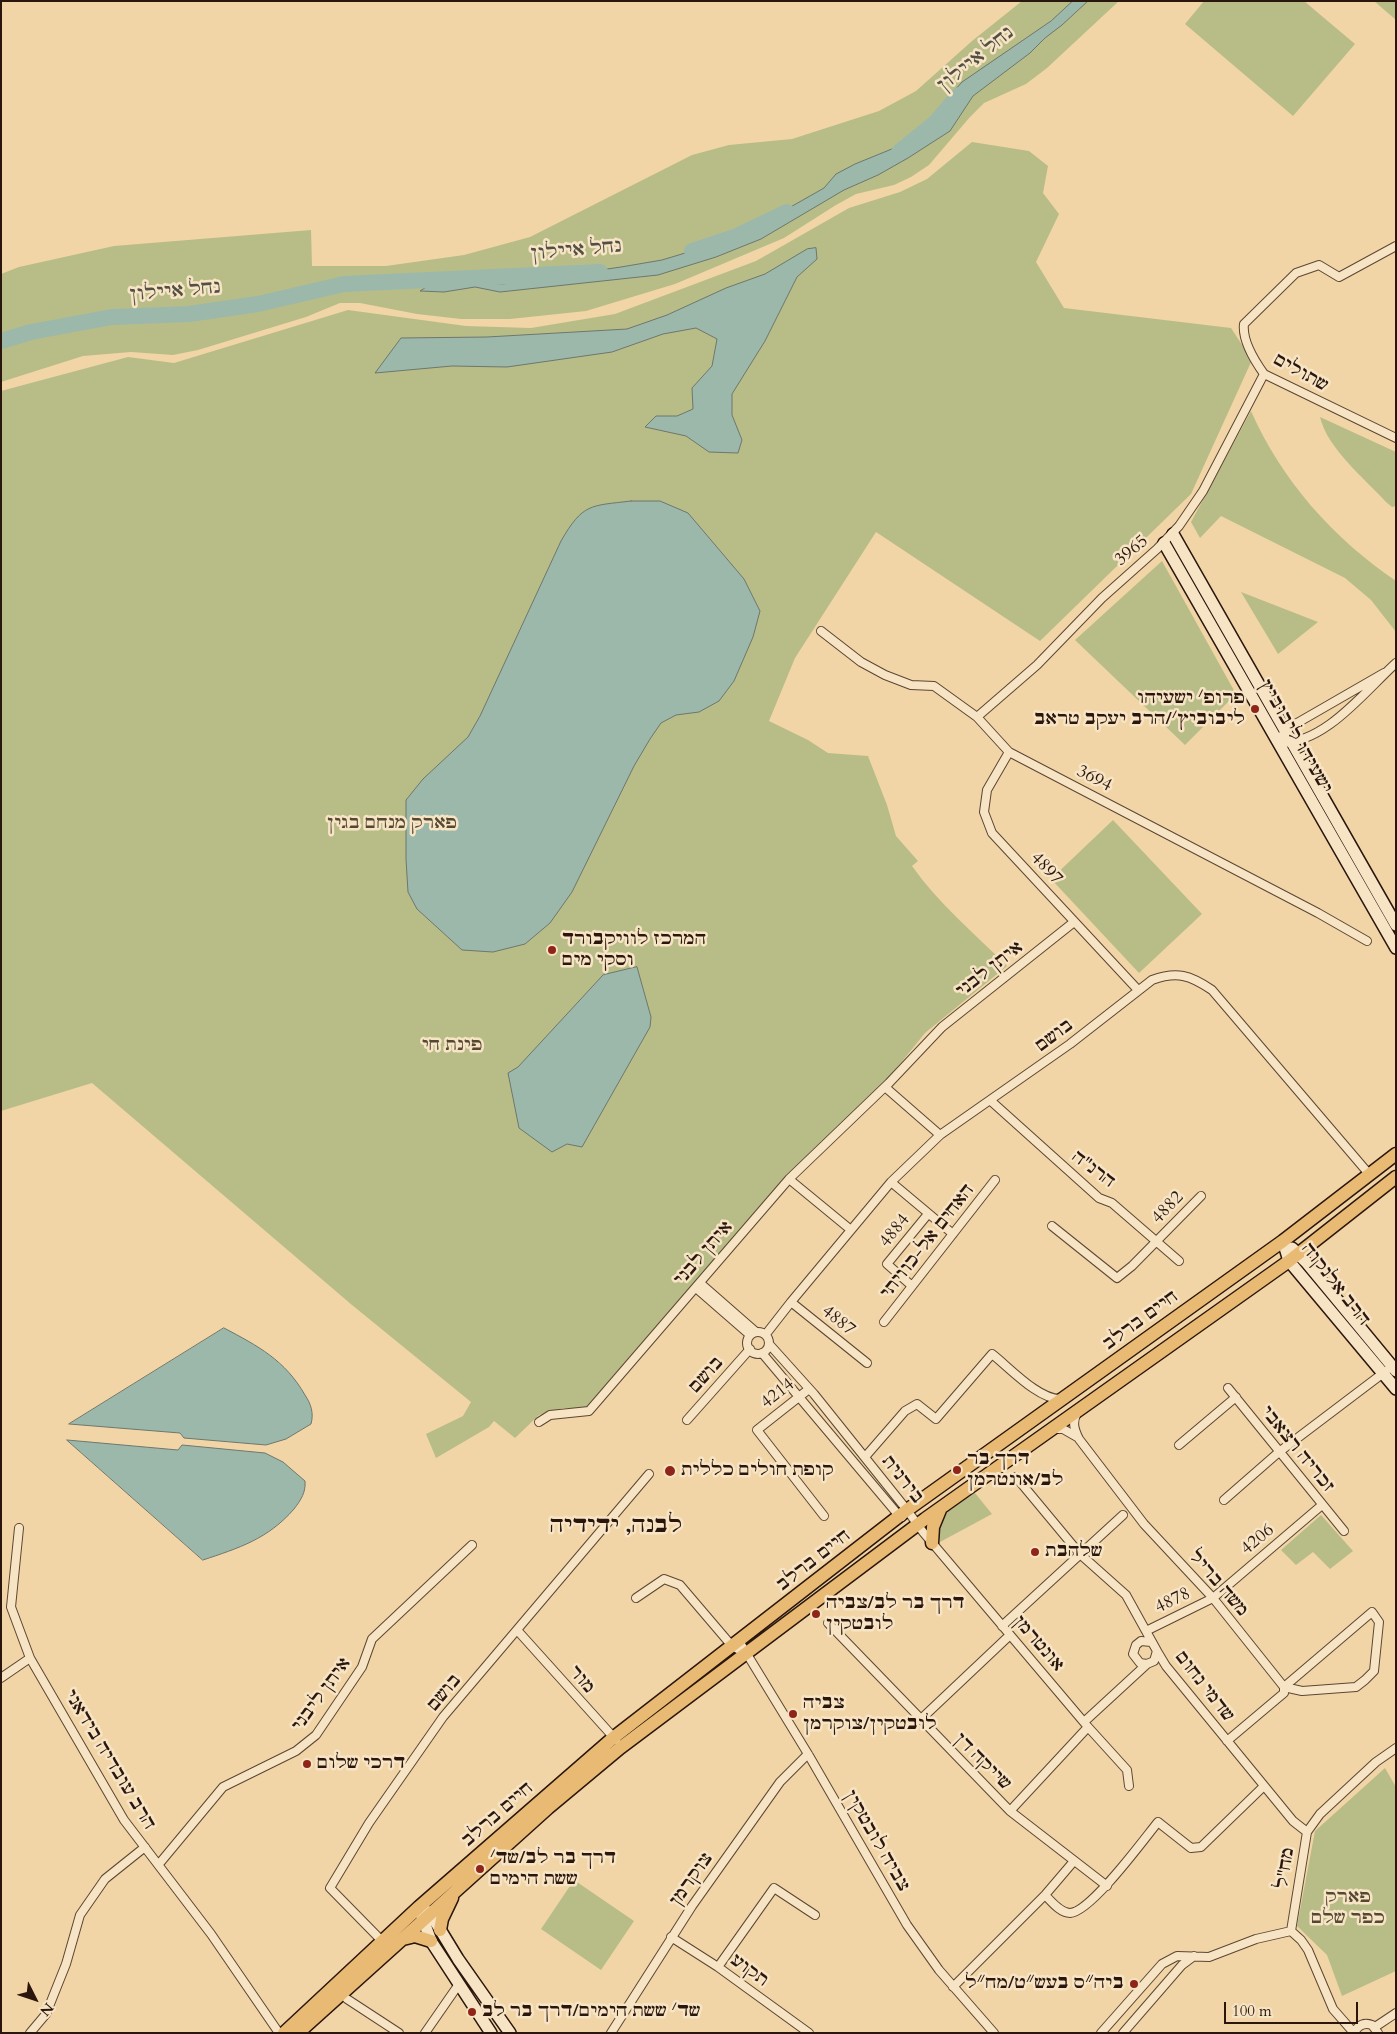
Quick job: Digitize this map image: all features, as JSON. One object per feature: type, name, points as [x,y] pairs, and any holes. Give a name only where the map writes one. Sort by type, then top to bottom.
[{"type":"main road","name":"חיים ברלב","points":[[298,2033],[613,1738],[904,1513],[1283,1241],[1396,1154]]},
{"type":"main road","name":"חיים ברלב","points":[[284,2033],[382,1941],[456,1891],[548,1808],[626,1744],[941,1508],[1294,1257],[1396,1178]]},
{"type":"main road","points":[[932,1543],[933,1527],[941,1508]]},
{"type":"main road","points":[[440,1930],[442,1920],[456,1891]]},
{"type":"main road","points":[[398,1941],[406,1937],[415,1936],[431,1942]]},
{"type":"street","name":"שתולים","points":[[1396,246],[1339,277],[1320,266],[1296,273],[1244,324],[1243,332],[1256,362],[1264,374],[1396,438]]},
{"type":"street","name":"3965","points":[[977,717],[1037,665],[1113,587],[1173,534],[1203,491],[1264,374]]},
{"type":"street","name":"ישעיהו ליבוביץ","points":[[1173,534],[1396,924]]},
{"type":"street","name":"ישעיהו ליבוביץ","points":[[1164,543],[1396,948]]},
{"type":"street","name":"3694","points":[[822,631],[861,662],[885,675],[911,684],[934,686],[977,717],[1009,752],[1318,912],[1367,941]]},
{"type":"street","points":[[1384,673],[1285,730],[1278,743],[1293,743],[1319,730],[1342,714],[1396,663]]},
{"type":"street","name":"4897","points":[[1009,752],[987,790],[984,812],[992,832],[1138,990]]},
{"type":"street","name":"איתן לבני","points":[[540,1422],[550,1415],[589,1411],[789,1179],[885,1087],[942,1027],[1074,922]]},
{"type":"street","name":"בושם","points":[[766,1334],[891,1182],[940,1136],[1070,1044],[1152,980],[1165,976],[1182,975],[1192,978],[1212,990],[1369,1174]]},
{"type":"street","points":[[885,1087],[940,1136]]},
{"type":"street","name":"הרנ\"ה","points":[[991,1101],[1099,1198],[1112,1203],[1179,1260]]},
{"type":"street","points":[[789,1179],[851,1230]]},
{"type":"street","name":"האחים אל-כוויתי","points":[[884,1322],[995,1180]]},
{"type":"street","points":[[891,1182],[954,1234]]},
{"type":"street","name":"4882","points":[[1052,1226],[1117,1278],[1132,1266],[1155,1240],[1160,1238],[1201,1196]]},
{"type":"street","name":"4884","points":[[912,1286],[887,1264],[928,1214]]},
{"type":"street","name":"הרב אלנקוה","points":[[1283,1241],[1382,1374],[1396,1389]]},
{"type":"street","name":"הרב אלנקוה","points":[[1294,1257],[1395,1367]]},
{"type":"street","points":[[698,1285],[753,1334],[766,1334],[769,1344],[762,1353],[754,1353],[747,1344],[753,1334]]},
{"type":"street","name":"4887","points":[[791,1302],[867,1363]]},
{"type":"street","name":"בירנית","points":[[769,1344],[865,1457],[904,1513]]},
{"type":"street","name":"בושם","points":[[687,1420],[750,1349]]},
{"type":"street","name":"בירנית","points":[[762,1353],[904,1513],[918,1525]]},
{"type":"street","points":[[865,1457],[905,1411],[916,1404],[936,1419],[992,1354],[1041,1394],[1051,1398],[1062,1399]]},
{"type":"street","points":[[1224,1500],[1279,1452],[1382,1374],[1395,1367]]},
{"type":"street","name":"זכריה רצאבי","points":[[1228,1388],[1344,1531]]},
{"type":"street","name":"4214","points":[[809,1389],[756,1430],[824,1516]]},
{"type":"street","points":[[1041,1394],[1044,1412]]},
{"type":"street","points":[[1179,1444],[1236,1398]]},
{"type":"street","points":[[1079,1439],[1074,1423],[1080,1409]]},
{"type":"street","name":"משה בריל","points":[[1053,1429],[1068,1431],[1079,1439],[1144,1524],[1213,1598],[1284,1687]]},
{"type":"street","name":"בושם","points":[[382,1941],[330,1888],[369,1823],[443,1718],[649,1474]]},
{"type":"street","name":"שדמי נחום","points":[[1016,1477],[1080,1554],[1126,1595],[1166,1666],[1264,1786],[1294,1821],[1307,1832]]},
{"type":"street","name":"4206","points":[[1213,1598],[1322,1505]]},
{"type":"street","points":[[1002,1626],[1122,1515]]},
{"type":"street","name":"אונטרמן","points":[[918,1525],[1002,1626],[1127,1770],[1129,1786]]},
{"type":"street","name":"הרב עובדיה בידאני","points":[[19,1528],[11,1608],[30,1658],[124,1820],[211,1934],[279,2033]]},
{"type":"street","name":"איתן ליבני","points":[[159,1864],[224,1788],[296,1751],[316,1735],[362,1666],[372,1639],[472,1545]]},
{"type":"street","name":"צביה לובטקין","points":[[636,1598],[664,1579],[680,1585],[747,1654],[808,1754],[907,1925],[953,1987],[994,2033]]},
{"type":"street","name":"4878","points":[[1146,1631],[1213,1598]]},
{"type":"street","points":[[1227,1740],[1278,1698],[1284,1692],[1284,1687],[1372,1612],[1379,1622],[1374,1671],[1365,1680],[1356,1687],[1302,1691],[1284,1687]]},
{"type":"street","name":"שייקה דן","points":[[828,1623],[1010,1811],[1107,1886]]},
{"type":"street","name":"מור","points":[[517,1630],[613,1738],[622,1744],[626,1744]]},
{"type":"street","points":[[920,1720],[1010,1635]]},
{"type":"street","name":"שדמי נחום","points":[[1151,1642],[1141,1641],[1136,1645],[1134,1650],[1135,1658],[1140,1663],[1147,1664],[1154,1661],[1158,1651]]},
{"type":"street","points":[[1,1678],[30,1658]]},
{"type":"street","points":[[1010,1811],[1086,1724],[1147,1664]]},
{"type":"street","name":"מח\"ל","points":[[1290,1931],[1307,1832],[1320,1814],[1376,1762],[1396,1748]]},
{"type":"street","name":"צוקרמן","points":[[611,2033],[671,1937],[780,1782],[808,1754]]},
{"type":"street","points":[[1045,1895],[1061,1910],[1069,1913],[1076,1911],[1107,1886],[1158,1822],[1191,1848],[1201,1847],[1264,1786]]},
{"type":"street","points":[[30,2033],[46,2014],[66,1964],[80,1915],[105,1879],[145,1847]]},
{"type":"street","points":[[953,1987],[1045,1895],[1074,1861]]},
{"type":"street","points":[[718,1967],[774,1888],[815,1915]]},
{"type":"street","points":[[424,1913],[440,1930],[510,2033]]},
{"type":"street","points":[[424,1913],[431,1942],[491,2033]]},
{"type":"street","points":[[1101,2033],[1162,1964],[1177,1956],[1209,1957],[1256,1940],[1290,1931],[1301,1940],[1308,1950],[1333,2009],[1354,2033],[1358,2027],[1365,2024],[1377,2030],[1396,2013]]},
{"type":"street","name":"תקוע","points":[[671,1937],[718,1967],[809,2033]]},
{"type":"street","points":[[1123,2033],[1173,1974],[1194,1956]]},
{"type":"street","points":[[425,2033],[459,1984]]},
{"type":"street","points":[[347,1999],[399,2033]]},
{"type":"green space","points":[[1022,1],[1119,1],[1047,68],[1026,84],[984,103],[929,165],[911,177],[894,185],[856,194],[784,238],[675,284],[586,311],[510,319],[461,319],[417,314],[360,303],[340,303],[306,317],[198,350],[173,355],[131,352],[83,356],[1,382],[1,274],[19,267],[114,246],[311,230],[312,266],[386,266],[464,255],[530,237],[692,155],[729,145],[792,139],[879,111],[916,91],[972,41]]},
{"type":"green space","points":[[1204,1],[1304,1],[1355,44],[1293,116],[1185,24]]},
{"type":"green space","points":[[1374,1],[1396,1],[1396,20]]},
{"type":"green space","name":"פארק מנחם בגין","points":[[972,142],[1029,151],[1048,166],[1043,193],[1059,214],[1036,262],[1064,308],[1231,328],[1252,360],[1191,494],[1040,641],[876,532],[795,658],[769,721],[808,740],[828,753],[868,756],[887,805],[896,836],[918,861],[912,866],[945,906],[1007,966],[925,1033],[883,1085],[787,1176],[587,1408],[563,1408],[539,1415],[515,1438],[494,1421],[489,1427],[436,1458],[426,1434],[463,1416],[471,1402],[352,1305],[92,1083],[1,1111],[1,391],[128,357],[174,363],[348,310],[466,326],[531,328],[615,314],[756,261],[849,208],[900,192],[927,179]]},
{"type":"green space","points":[[1251,411],[1278,461],[1311,506],[1351,546],[1396,581],[1396,632],[1371,600],[1345,578],[1221,516],[1200,538],[1191,522]]},
{"type":"green space","points":[[1320,417],[1396,452],[1396,506],[1392,507],[1386,502],[1338,451],[1324,429]]},
{"type":"green space","points":[[1162,561],[1236,694],[1185,745],[1075,640]]},
{"type":"green space","points":[[1241,592],[1318,622],[1278,654]]},
{"type":"green space","points":[[1113,820],[1202,914],[1139,973],[1051,879]]},
{"type":"green space","points":[[975,1493],[992,1514],[940,1542],[937,1531],[948,1511]]},
{"type":"green space","points":[[1321,1515],[1353,1551],[1330,1569],[1313,1552],[1296,1565],[1281,1550]]},
{"type":"green space","name":"פארק כפר שלם","points":[[1385,1768],[1396,1787],[1396,1971],[1342,1996],[1327,1955],[1297,1926],[1315,1831]]},
{"type":"green space","points":[[574,1880],[634,1921],[601,1970],[541,1929]]},
{"type":"shaded area","points":[[1073,1],[1088,1],[1030,53],[973,96],[950,131],[908,158],[878,175],[844,190],[761,239],[716,257],[658,275],[500,292],[475,287],[444,292],[420,291],[434,282],[503,284],[662,260],[748,234],[824,188],[836,174],[934,129],[940,124],[953,92],[962,82],[1051,21]]},
{"type":"shaded area","points":[[816,248],[817,259],[797,277],[765,341],[732,394],[732,415],[742,440],[738,453],[709,452],[686,436],[645,427],[656,416],[677,416],[693,409],[692,388],[712,366],[717,339],[696,328],[663,334],[612,352],[507,367],[452,366],[375,373],[401,338],[487,337],[627,329],[667,315],[726,288],[765,274],[807,249]]},
{"type":"shaded area","points":[[631,501],[660,501],[688,513],[744,579],[760,611],[753,637],[734,681],[719,701],[699,712],[676,715],[661,723],[634,766],[572,892],[550,923],[525,944],[493,952],[462,950],[417,909],[408,892],[406,800],[423,779],[468,737],[480,716],[561,541],[575,519],[582,513],[597,506]]},
{"type":"shaded area","points":[[637,967],[651,1017],[650,1027],[582,1147],[567,1144],[552,1152],[519,1128],[508,1073],[518,1067],[603,975]]},
{"type":"shaded area","points":[[224,1328],[270,1355],[289,1372],[309,1402],[312,1412],[311,1424],[286,1439],[266,1445],[184,1438],[180,1433],[69,1424]]},
{"type":"shaded area","points":[[67,1440],[178,1450],[182,1445],[265,1453],[283,1462],[305,1481],[305,1489],[294,1509],[274,1528],[241,1546],[203,1560]]},
{"type":"waterway","name":"נחל איילון","points":[[899,152],[935,123],[959,95]]},
{"type":"waterway","name":"נחל איילון","points":[[692,251],[737,236],[787,212]]},
{"type":"waterway","name":"נחל איילון","points":[[1,341],[31,332],[112,317],[189,314],[258,304],[344,284],[600,272]]},
{"type":"place","name":"פרופ׳ ישעיהו ליבוביץ׳/הרב יעקב טראב","points":[[1255,709]]},
{"type":"place","name":"המרכז לוויקבורד וסקי מים","points":[[552,950]]},
{"type":"place","name":"דרך בר לב/אונטרמן","points":[[957,1470]]},
{"type":"place","name":"קופת חולים כללית","points":[[670,1471]]},
{"type":"place","name":"שלהבת","points":[[1035,1552]]},
{"type":"place","name":"דרך בר לב/צביה לובטקין","points":[[816,1614]]},
{"type":"place","name":"צביה לובטקין/צוקרמן","points":[[793,1714]]},
{"type":"place","name":"דרכי שלום","points":[[307,1764]]},
{"type":"place","name":"דרך בר לב/שד׳ ששת הימים","points":[[480,1869]]},
{"type":"place","name":"ביה״ס בעש״ט/מח״ל","points":[[1134,1984]]},
{"type":"place","name":"שד׳ ששת הימים/דרך בר לב","points":[[472,2012]]},
{"type":"district","name":"לבנה, ידידיה","points":[[616,1527]]},
{"type":"park label","name":"פינת חי","points":[[452,1046]]}]
